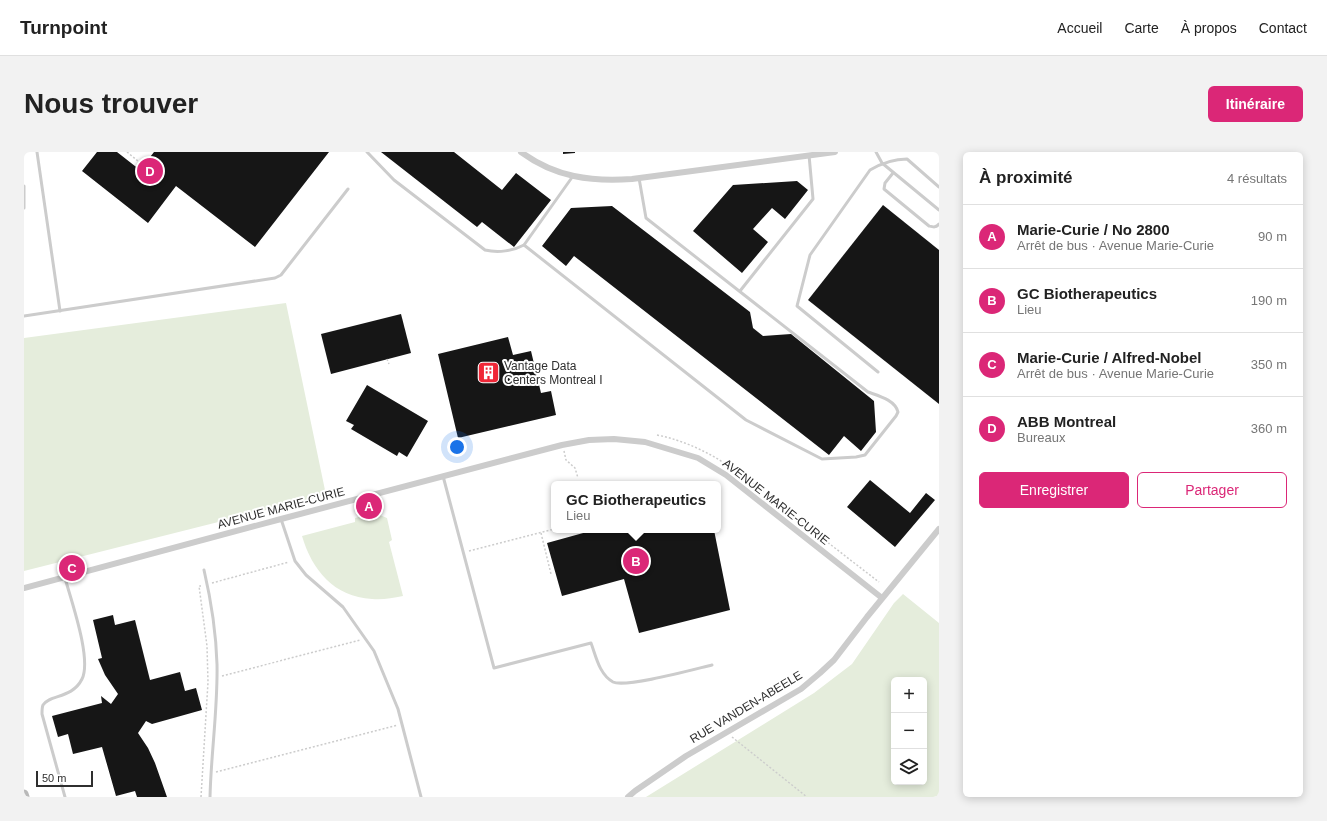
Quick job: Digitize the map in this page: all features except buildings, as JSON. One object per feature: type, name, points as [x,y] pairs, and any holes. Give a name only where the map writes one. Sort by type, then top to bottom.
[{"type":"street","points":[[520,152],[546,167],[573,176],[603,180],[639,178],[834,152]]},
{"type":"street","name":"AVENUE MARIE-CURIE","points":[[24,588],[562,445],[589,440],[614,439],[646,442],[698,458],[726,475],[882,598]]},
{"type":"street","name":"RUE VANDEN-ABEELE","points":[[628,797],[686,756],[801,689],[820,673],[834,660],[882,598],[939,529]]},
{"type":"street","name":"AVENUE MARIE-CURIE","points":[[24,585],[65,576]]},
{"type":"lane","points":[[38,152],[60,311]]},
{"type":"lane","points":[[367,152],[394,180],[485,250],[493,252],[517,249],[524,245],[573,176]]},
{"type":"lane","points":[[876,152],[882,163],[939,210]]},
{"type":"lane","points":[[740,291],[813,199],[809,155]]},
{"type":"lane","points":[[878,372],[797,306],[810,255],[870,170],[882,163],[898,159],[907,159],[939,187]]},
{"type":"lane","points":[[893,173],[885,183],[884,188],[929,226],[933,227],[939,224]]},
{"type":"lane","points":[[524,245],[746,420],[822,459],[856,457],[864,455],[896,416],[898,412],[897,408],[884,398],[868,392],[646,218],[639,178]]},
{"type":"lane","points":[[24,186],[24,208]]},
{"type":"lane","points":[[24,316],[275,278],[281,275],[348,189]]},
{"type":"lane","points":[[443,476],[494,668],[591,643],[600,668],[606,676],[614,682],[632,683],[712,665]]},
{"type":"lane","points":[[281,519],[295,561],[306,575],[343,607],[374,651],[398,709],[421,797]]},
{"type":"lane","points":[[204,570],[213,620],[217,662],[210,797]]},
{"type":"lane","points":[[65,576],[82,643],[86,669],[76,688],[68,693],[48,700],[43,706],[42,714],[65,797]]},
{"type":"path","points":[[127,152],[144,166]]},
{"type":"path","points":[[387,359],[388,364]]},
{"type":"path","points":[[657,435],[679,440],[717,457],[744,476],[879,582]]},
{"type":"path","points":[[562,445],[566,460],[575,468],[578,478]]},
{"type":"path","points":[[463,552],[551,530]]},
{"type":"path","points":[[541,533],[551,574]]},
{"type":"path","points":[[211,583],[295,561]]},
{"type":"path","points":[[201,797],[208,682],[207,646],[199,586],[202,585]]},
{"type":"path","points":[[217,678],[366,638]]},
{"type":"path","points":[[210,774],[402,724]]},
{"type":"path","points":[[726,733],[807,797]]},
{"type":"green space","points":[[286,303],[326,495],[24,571],[24,338]]},
{"type":"green space","points":[[375,513],[387,518],[392,540],[389,542],[403,596],[372,599],[346,593],[326,580],[312,560],[306,548],[302,536],[355,522],[355,518]]},
{"type":"green space","points":[[903,594],[939,623],[939,797],[646,797],[814,693],[852,664],[894,603]]},
{"type":"place","name":"ABB Montreal","points":[[150,171]]},
{"type":"place","name":"Vantage Data Centers Montreal I","points":[[489,373]]},
{"type":"place","name":"Marie-Curie / No 2800","points":[[369,506]]},
{"type":"place","name":"GC Biotherapeutics","points":[[636,561]]},
{"type":"place","name":"Marie-Curie / Alfred-Nobel","points":[[72,568]]}]
